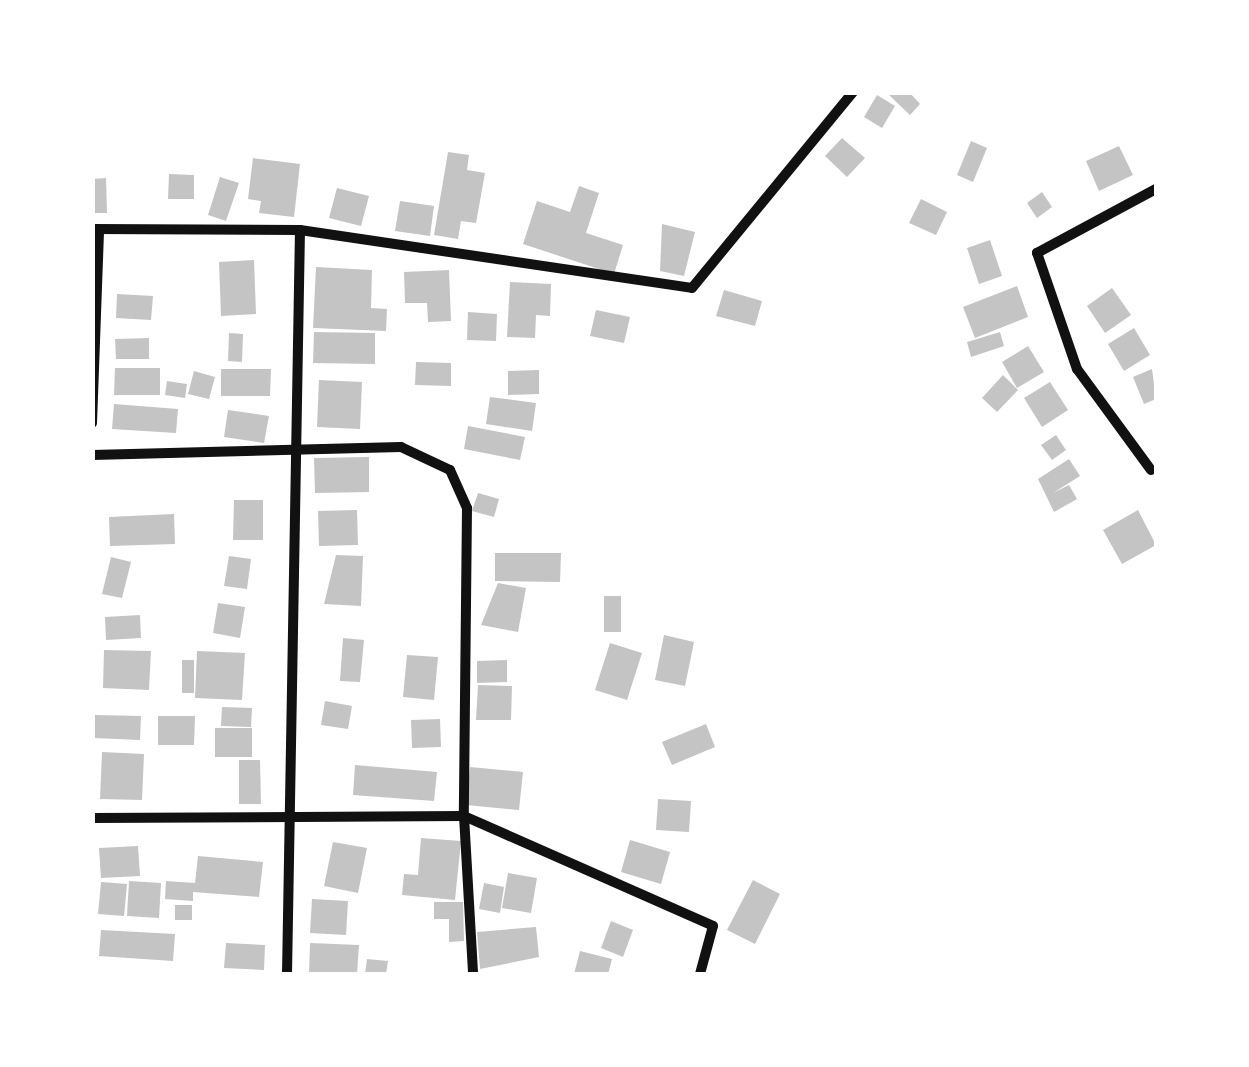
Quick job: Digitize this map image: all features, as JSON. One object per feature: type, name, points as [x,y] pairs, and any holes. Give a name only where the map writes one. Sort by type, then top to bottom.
[{"type":"street","points":[[92,423],[96,229],[300,230],[692,288],[853,92]]},
{"type":"street","points":[[1151,470],[1077,369],[1037,253],[1156,190]]},
{"type":"street","points":[[287,974],[300,230]]},
{"type":"street","points":[[92,455],[401,447],[450,470],[467,508],[464,816],[473,974]]},
{"type":"street","points":[[92,818],[464,816],[714,926],[700,974]]},
{"type":"building","points":[[909,92],[920,104],[910,115],[889,95]]},
{"type":"building","points":[[877,95],[895,106],[882,128],[864,117]]},
{"type":"building","points":[[842,138],[865,158],[847,177],[825,156]]},
{"type":"building","points":[[971,141],[987,148],[973,182],[957,175]]},
{"type":"building","points":[[1119,146],[1133,175],[1099,191],[1086,161]]},
{"type":"building","points":[[448,152],[469,155],[467,170],[485,173],[476,223],[461,221],[458,239],[434,235]]},
{"type":"building","points":[[253,158],[300,164],[294,217],[259,213],[261,201],[248,199]]},
{"type":"building","points":[[169,174],[194,175],[194,199],[168,199]]},
{"type":"building","points":[[220,177],[239,183],[226,221],[208,215]]},
{"type":"building","points":[[106,178],[107,213],[92,213],[92,179]]},
{"type":"building","points":[[579,186],[599,193],[586,233],[623,245],[614,274],[523,244],[537,201],[570,212]]},
{"type":"building","points":[[337,188],[369,196],[361,226],[329,218]]},
{"type":"building","points":[[1042,192],[1052,207],[1037,218],[1027,203]]},
{"type":"building","points":[[921,199],[947,212],[936,235],[909,223]]},
{"type":"building","points":[[400,201],[434,206],[430,236],[395,231]]},
{"type":"building","points":[[662,224],[695,232],[684,276],[660,271]]},
{"type":"building","points":[[990,240],[1002,276],[979,284],[967,248]]},
{"type":"building","points":[[254,260],[256,314],[221,316],[219,262]]},
{"type":"building","points":[[316,267],[372,270],[371,308],[387,309],[386,331],[313,328]]},
{"type":"building","points":[[449,270],[451,321],[428,322],[427,303],[405,303],[404,272]]},
{"type":"building","points":[[510,282],[551,284],[550,316],[536,315],[535,338],[507,337]]},
{"type":"building","points":[[1017,286],[1028,317],[975,338],[963,307]]},
{"type":"building","points":[[1112,288],[1131,315],[1105,333],[1087,306]]},
{"type":"building","points":[[724,290],[762,301],[755,326],[716,316]]},
{"type":"building","points":[[117,294],[153,296],[151,320],[116,318]]},
{"type":"building","points":[[596,310],[630,317],[624,343],[590,336]]},
{"type":"building","points":[[468,312],[497,314],[496,341],[467,340]]},
{"type":"building","points":[[1134,328],[1150,355],[1124,371],[1108,344]]},
{"type":"building","points":[[314,332],[375,333],[375,364],[313,363]]},
{"type":"building","points":[[1000,332],[1004,346],[971,357],[967,342]]},
{"type":"building","points":[[229,333],[243,334],[242,362],[228,361]]},
{"type":"building","points":[[149,338],[149,359],[116,359],[115,339]]},
{"type":"building","points":[[1028,346],[1044,372],[1017,388],[1002,362]]},
{"type":"building","points":[[416,362],[451,363],[451,386],[415,385]]},
{"type":"building","points":[[115,368],[160,368],[160,395],[114,395]]},
{"type":"building","points":[[221,369],[271,369],[270,396],[221,396]]},
{"type":"building","points":[[1152,369],[1156,399],[1144,404],[1133,377]]},
{"type":"building","points":[[539,370],[539,394],[508,395],[508,371]]},
{"type":"building","points":[[194,371],[215,377],[209,399],[188,394]]},
{"type":"building","points":[[1003,375],[1018,390],[997,412],[982,398]]},
{"type":"building","points":[[319,380],[362,382],[360,429],[317,427]]},
{"type":"building","points":[[167,381],[187,384],[185,398],[165,395]]},
{"type":"building","points":[[1050,382],[1068,410],[1042,427],[1024,398]]},
{"type":"building","points":[[490,397],[536,403],[532,431],[486,424]]},
{"type":"building","points":[[114,404],[178,409],[176,433],[112,429]]},
{"type":"building","points":[[228,410],[269,416],[264,443],[224,437]]},
{"type":"building","points":[[468,426],[525,437],[520,460],[464,449]]},
{"type":"building","points":[[1056,435],[1066,450],[1052,460],[1041,445]]},
{"type":"building","points":[[369,457],[369,492],[315,493],[314,458]]},
{"type":"building","points":[[1069,459],[1080,476],[1053,493],[1069,485],[1077,499],[1054,512],[1038,479]]},
{"type":"building","points":[[478,493],[499,499],[494,517],[472,511]]},
{"type":"building","points":[[234,500],[263,500],[263,540],[233,540]]},
{"type":"building","points":[[357,510],[358,545],[319,546],[318,511]]},
{"type":"building","points":[[1138,510],[1156,545],[1122,564],[1103,530]]},
{"type":"building","points":[[174,514],[175,544],[110,546],[109,517]]},
{"type":"building","points":[[495,553],[561,553],[560,582],[495,581]]},
{"type":"building","points":[[336,555],[363,556],[361,606],[324,604]]},
{"type":"building","points":[[229,556],[251,559],[247,589],[224,586]]},
{"type":"building","points":[[111,557],[131,562],[122,598],[102,594]]},
{"type":"building","points":[[498,583],[526,588],[518,632],[481,625]]},
{"type":"building","points":[[604,596],[621,596],[621,632],[604,632]]},
{"type":"building","points":[[218,603],[245,607],[240,638],[213,633]]},
{"type":"building","points":[[140,615],[141,638],[106,640],[105,617]]},
{"type":"building","points":[[664,635],[694,642],[685,686],[655,680]]},
{"type":"building","points":[[343,638],[364,640],[360,682],[340,681]]},
{"type":"building","points":[[610,643],[642,653],[627,700],[595,690]]},
{"type":"building","points":[[104,650],[151,651],[149,690],[103,688]]},
{"type":"building","points":[[197,651],[245,653],[242,700],[195,698]]},
{"type":"building","points":[[407,655],[438,657],[434,700],[403,697]]},
{"type":"building","points":[[182,660],[194,660],[194,693],[182,693]]},
{"type":"building","points":[[507,660],[507,682],[477,683],[477,661]]},
{"type":"building","points":[[478,685],[512,686],[511,720],[476,720]]},
{"type":"building","points":[[325,701],[352,706],[348,729],[321,725]]},
{"type":"building","points":[[222,707],[252,708],[251,727],[221,726]]},
{"type":"building","points":[[95,715],[141,716],[140,740],[94,738]]},
{"type":"building","points":[[158,716],[195,716],[194,745],[158,745]]},
{"type":"building","points":[[440,719],[441,747],[412,748],[411,720]]},
{"type":"building","points":[[706,724],[715,747],[672,765],[662,742]]},
{"type":"building","points":[[215,728],[252,728],[252,757],[215,757]]},
{"type":"building","points":[[102,752],[144,754],[142,800],[100,799]]},
{"type":"building","points":[[239,760],[260,760],[261,804],[239,804]]},
{"type":"building","points":[[355,765],[437,772],[434,801],[353,795]]},
{"type":"building","points":[[470,767],[523,772],[519,810],[466,805]]},
{"type":"building","points":[[658,799],[691,801],[689,832],[656,830]]},
{"type":"building","points":[[421,838],[461,841],[455,900],[402,895],[404,874],[418,875]]},
{"type":"building","points":[[630,840],[670,852],[661,884],[621,872]]},
{"type":"building","points":[[333,842],[367,848],[358,893],[324,886]]},
{"type":"building","points":[[138,846],[140,876],[101,878],[99,848]]},
{"type":"building","points":[[198,856],[263,862],[259,897],[193,892],[193,901],[165,899],[166,881],[195,883]]},
{"type":"building","points":[[508,873],[537,878],[531,913],[502,908]]},
{"type":"building","points":[[753,880],[780,894],[755,944],[727,930]]},
{"type":"building","points":[[129,881],[161,883],[159,918],[127,916]]},
{"type":"building","points":[[101,882],[127,884],[124,916],[98,914]]},
{"type":"building","points":[[484,883],[504,887],[500,913],[479,909]]},
{"type":"building","points":[[312,899],[348,901],[346,935],[310,933]]},
{"type":"building","points":[[434,902],[463,902],[464,941],[449,942],[449,919],[434,919]]},
{"type":"building","points":[[175,905],[192,905],[192,920],[175,920]]},
{"type":"building","points":[[611,921],[633,930],[623,957],[601,948]]},
{"type":"building","points":[[536,927],[539,957],[480,969],[477,932]]},
{"type":"building","points":[[101,930],[175,934],[173,961],[99,956]]},
{"type":"building","points":[[226,943],[265,945],[264,970],[224,968]]},
{"type":"building","points":[[310,943],[359,945],[357,974],[309,974]]},
{"type":"building","points":[[580,951],[612,959],[608,974],[574,974]]},
{"type":"building","points":[[367,959],[388,961],[386,974],[365,974]]}]
